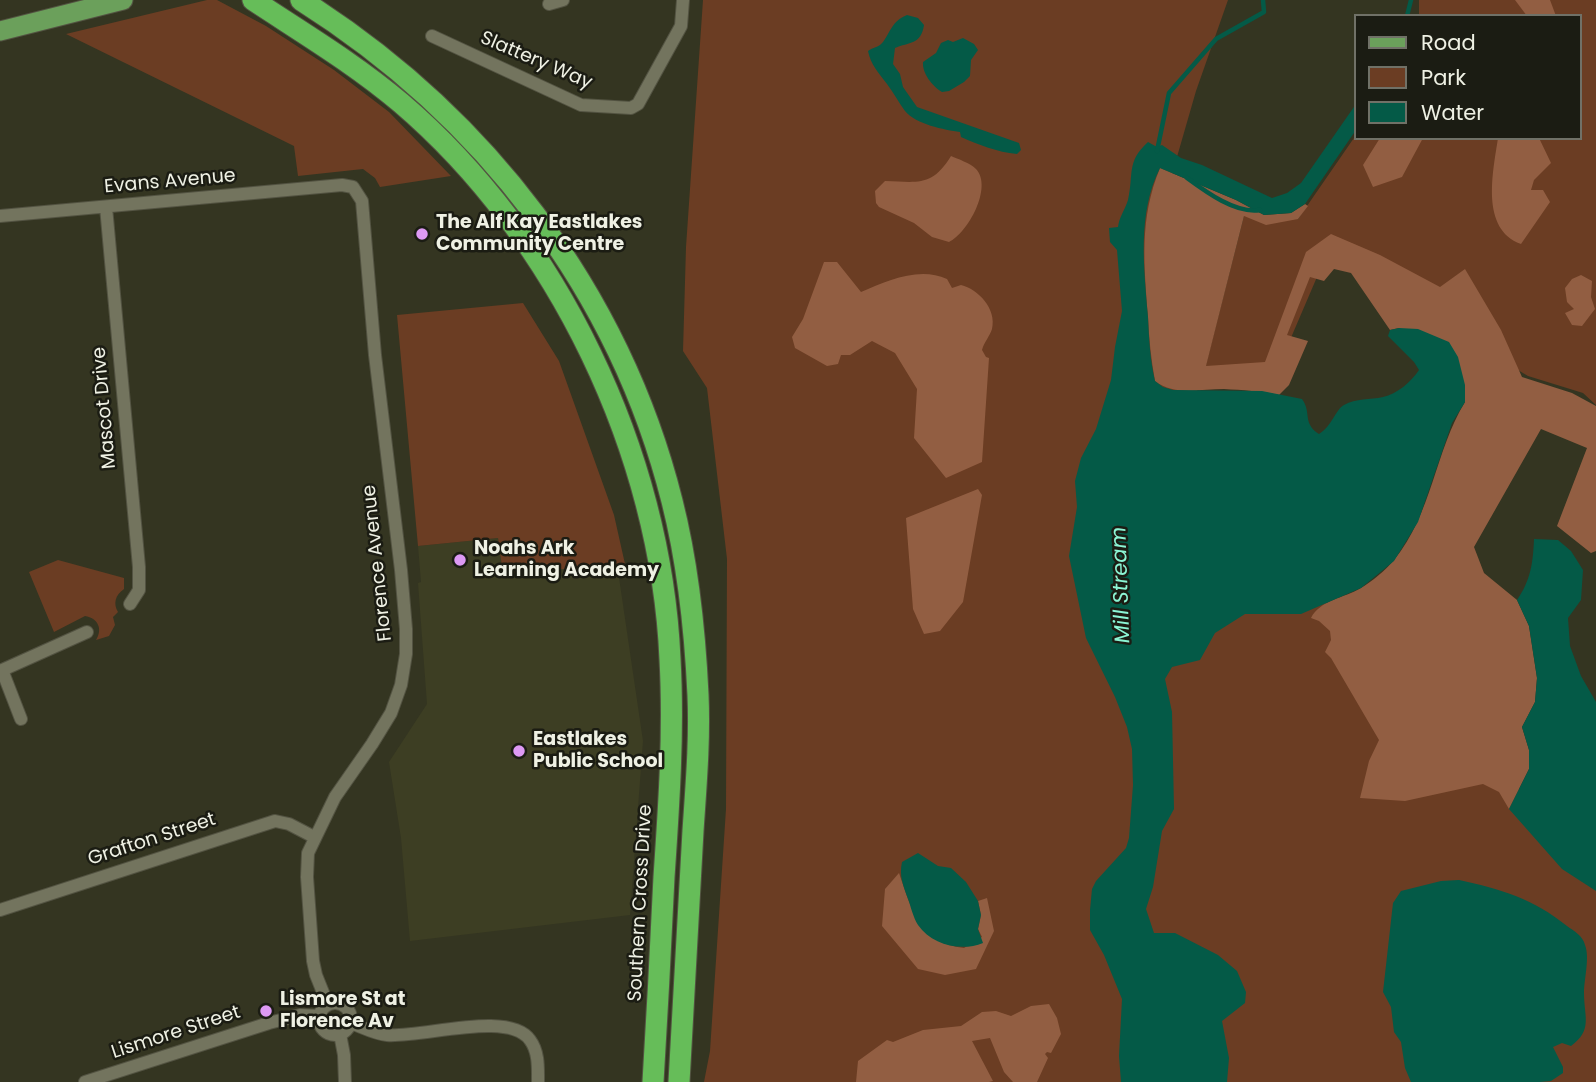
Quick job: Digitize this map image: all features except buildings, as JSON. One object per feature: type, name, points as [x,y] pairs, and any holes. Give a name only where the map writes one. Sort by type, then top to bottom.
[{"type":"highway","name":"Southern Cross Drive","points":[[253,0],[357,69],[400,103],[458,159],[488,194],[547,275],[580,332],[609,394],[645,500],[660,569],[670,656],[671,774],[653,1082]]},
{"type":"highway","points":[[301,0],[343,27],[416,84],[468,134],[521,194],[565,257],[599,314],[652,434],[672,501],[686,568],[698,699],[679,1082]]},
{"type":"main road","points":[[0,31],[123,0]]},
{"type":"street","points":[[549,4],[563,0]]},
{"type":"street","name":"Slattery Way","points":[[432,36],[581,105],[631,108],[638,104],[681,26],[682,0]]},
{"type":"street","name":"Evans Avenue","points":[[0,216],[342,185]]},
{"type":"street","name":"Florence Avenue","points":[[324,1010],[311,937],[306,866],[314,837],[335,797],[391,712],[401,685],[406,629],[375,355],[362,201],[353,187],[342,185]]},
{"type":"street","name":"Mascot Drive","points":[[106,207],[139,567],[139,590],[130,604]]},
{"type":"street","points":[[21,719],[1,671],[87,632]]},
{"type":"street","name":"Grafton Street","points":[[0,909],[275,821],[289,824],[314,837]]},
{"type":"street","points":[[343,1005],[350,1013],[351,1023],[347,1030],[340,1034],[329,1034],[325,1031],[320,1021],[324,1010],[343,1005]]},
{"type":"street","name":"Lismore Street","points":[[85,1082],[269,1023],[324,1010]]},
{"type":"street","points":[[351,1023],[386,1035],[491,1026],[513,1027],[531,1040],[538,1060],[538,1082]]},
{"type":"street","points":[[340,1034],[345,1082]]},
{"type":"shaded area","points":[[1515,0],[1550,0],[1555,14],[1526,14]]},
{"type":"shaded area","points":[[1379,140],[1422,140],[1402,177],[1373,187],[1363,165]]},
{"type":"shaded area","points":[[1498,140],[1540,140],[1551,163],[1534,180],[1531,190],[1543,190],[1550,202],[1521,244],[1508,237],[1499,226],[1494,213],[1494,167]]},
{"type":"shaded area","points":[[951,156],[976,169],[981,177],[982,187],[970,220],[949,242],[932,237],[914,223],[879,207],[876,203],[875,191],[885,181],[915,182],[930,178]]},
{"type":"shaded area","points":[[1160,168],[1236,200],[1264,215],[1291,213],[1305,204],[1308,206],[1298,219],[1266,225],[1244,216],[1206,366],[1265,362],[1306,252],[1331,234],[1380,255],[1440,287],[1465,269],[1501,330],[1522,377],[1572,393],[1596,406],[1596,551],[1591,553],[1557,526],[1587,448],[1541,429],[1474,547],[1484,573],[1517,600],[1529,626],[1537,678],[1535,702],[1522,727],[1529,750],[1529,769],[1509,809],[1499,792],[1483,784],[1405,801],[1360,798],[1369,761],[1379,740],[1325,652],[1331,640],[1330,631],[1311,618],[1326,603],[1354,591],[1383,572],[1407,542],[1465,402],[1399,328],[1390,330],[1351,273],[1334,269],[1324,281],[1310,277],[1287,335],[1308,341],[1289,385],[1279,395],[1224,389],[1179,390],[1162,386],[1155,381],[1145,279],[1145,242],[1149,205]]},
{"type":"shaded area","points":[[824,262],[837,262],[861,292],[903,276],[925,274],[947,279],[952,288],[961,285],[967,287],[985,301],[993,322],[982,350],[989,358],[982,462],[946,478],[914,438],[917,389],[895,353],[872,341],[850,355],[841,355],[838,364],[827,366],[795,348],[792,337],[803,319]]},
{"type":"shaded area","points":[[1581,275],[1592,281],[1591,297],[1595,309],[1582,326],[1572,325],[1565,313],[1574,309],[1567,302],[1565,288],[1572,279]]},
{"type":"shaded area","points":[[978,489],[982,495],[963,602],[940,631],[924,634],[913,609],[906,518]]},
{"type":"shaded area","name":"Eastlakes Public School","points":[[498,538],[503,574],[617,564],[643,741],[630,915],[410,941],[401,838],[389,762],[427,704],[418,583],[421,582],[418,546]]},
{"type":"shaded area","points":[[899,873],[913,912],[927,932],[949,945],[964,948],[982,937],[978,929],[981,915],[978,901],[987,898],[994,931],[976,969],[945,975],[918,969],[882,926],[885,889]]},
{"type":"shaded area","points":[[1049,1004],[1057,1018],[1061,1034],[1051,1053],[1045,1054],[1048,1058],[1037,1082],[1013,1082],[1004,1072],[990,1038],[972,1041],[993,1081],[856,1082],[858,1061],[887,1040],[893,1042],[923,1030],[961,1026],[982,1012],[996,1011],[1011,1016],[1031,1006]]},
{"type":"green space","points":[[207,0],[217,0],[266,26],[334,70],[389,112],[451,176],[380,187],[375,178],[363,169],[298,176],[294,146],[66,34]]},
{"type":"green space","points":[[703,0],[1228,0],[1196,91],[1164,202],[1163,329],[1303,580],[1477,751],[1596,858],[1596,1082],[704,1082],[710,1051],[726,809],[727,559],[707,388],[683,351],[686,247]]},
{"type":"green space","points":[[1419,0],[1596,0],[1596,405],[1583,393],[1528,376],[1326,256],[1275,375],[1202,380],[1244,216],[1298,219],[1354,138],[1354,140],[1582,140],[1582,14],[1419,14]]},
{"type":"green space","points":[[523,303],[559,361],[614,515],[625,564],[503,574],[498,538],[418,546],[397,315]]},
{"type":"green space","points":[[58,560],[124,578],[124,589],[116,600],[118,612],[113,617],[115,625],[109,636],[96,640],[98,625],[85,616],[54,632],[29,572]]},
{"type":"water","points":[[907,15],[918,18],[924,25],[920,36],[914,42],[895,48],[893,64],[900,74],[903,87],[917,107],[1019,143],[1021,150],[1017,154],[975,143],[961,137],[960,132],[923,123],[905,111],[875,68],[868,51],[881,44],[895,23]]},
{"type":"water","points":[[963,38],[974,44],[978,50],[971,60],[970,76],[949,91],[942,92],[928,79],[923,62],[936,53],[941,43]]},
{"type":"water","name":"Mill Stream","points":[[1354,107],[1354,133],[1305,204],[1291,213],[1264,215],[1236,200],[1160,168],[1148,204],[1144,241],[1149,341],[1155,381],[1173,390],[1262,391],[1302,399],[1309,422],[1319,434],[1344,405],[1393,393],[1416,374],[1419,370],[1414,362],[1388,336],[1390,330],[1418,329],[1449,342],[1458,357],[1465,385],[1465,402],[1452,423],[1418,522],[1394,561],[1361,588],[1301,614],[1245,614],[1215,633],[1200,660],[1172,667],[1165,679],[1172,712],[1174,809],[1162,831],[1153,887],[1146,909],[1154,933],[1175,933],[1218,955],[1237,971],[1246,992],[1245,1003],[1222,1021],[1229,1058],[1227,1082],[1121,1082],[1119,1056],[1122,999],[1104,955],[1090,930],[1090,910],[1092,889],[1096,881],[1126,848],[1129,838],[1133,785],[1132,749],[1115,697],[1086,638],[1069,556],[1077,507],[1075,481],[1081,458],[1096,429],[1111,380],[1122,311],[1117,250],[1110,242],[1109,228],[1118,227],[1128,200],[1136,156],[1148,142],[1157,147],[1162,145],[1181,158],[1272,198],[1287,193],[1301,183]]},
{"type":"water","points":[[1534,539],[1558,540],[1571,551],[1583,570],[1581,600],[1568,618],[1570,646],[1581,676],[1596,702],[1596,891],[1562,869],[1509,809],[1529,769],[1529,750],[1522,727],[1535,702],[1537,678],[1529,626],[1517,600],[1530,571]]},
{"type":"water","points":[[918,853],[938,866],[951,868],[966,882],[978,901],[981,915],[978,929],[983,943],[966,947],[948,945],[931,938],[918,925],[901,872],[902,862]]},
{"type":"water","points":[[1459,880],[1503,891],[1529,902],[1555,917],[1578,934],[1584,942],[1587,956],[1585,1029],[1571,1046],[1562,1043],[1553,1047],[1563,1067],[1563,1073],[1551,1081],[1411,1082],[1405,1068],[1401,1042],[1394,1032],[1391,1007],[1383,992],[1393,903],[1401,891],[1441,881]]},
{"type":"waterway","points":[[1157,151],[1169,93],[1216,39],[1264,12],[1263,0]]},
{"type":"waterway","points":[[1408,14],[1411,0]]},
{"type":"waterway","points":[[1187,178],[1231,205],[1241,209],[1260,210]]},
{"type":"place","name":"The Alf Kay Eastlakes Community Centre","points":[[422,234]]},
{"type":"place","name":"Noahs Ark Learning Academy","points":[[460,560]]},
{"type":"place","name":"Eastlakes Public School","points":[[519,751]]},
{"type":"place","name":"Lismore St at Florence Av","points":[[266,1011]]}]
